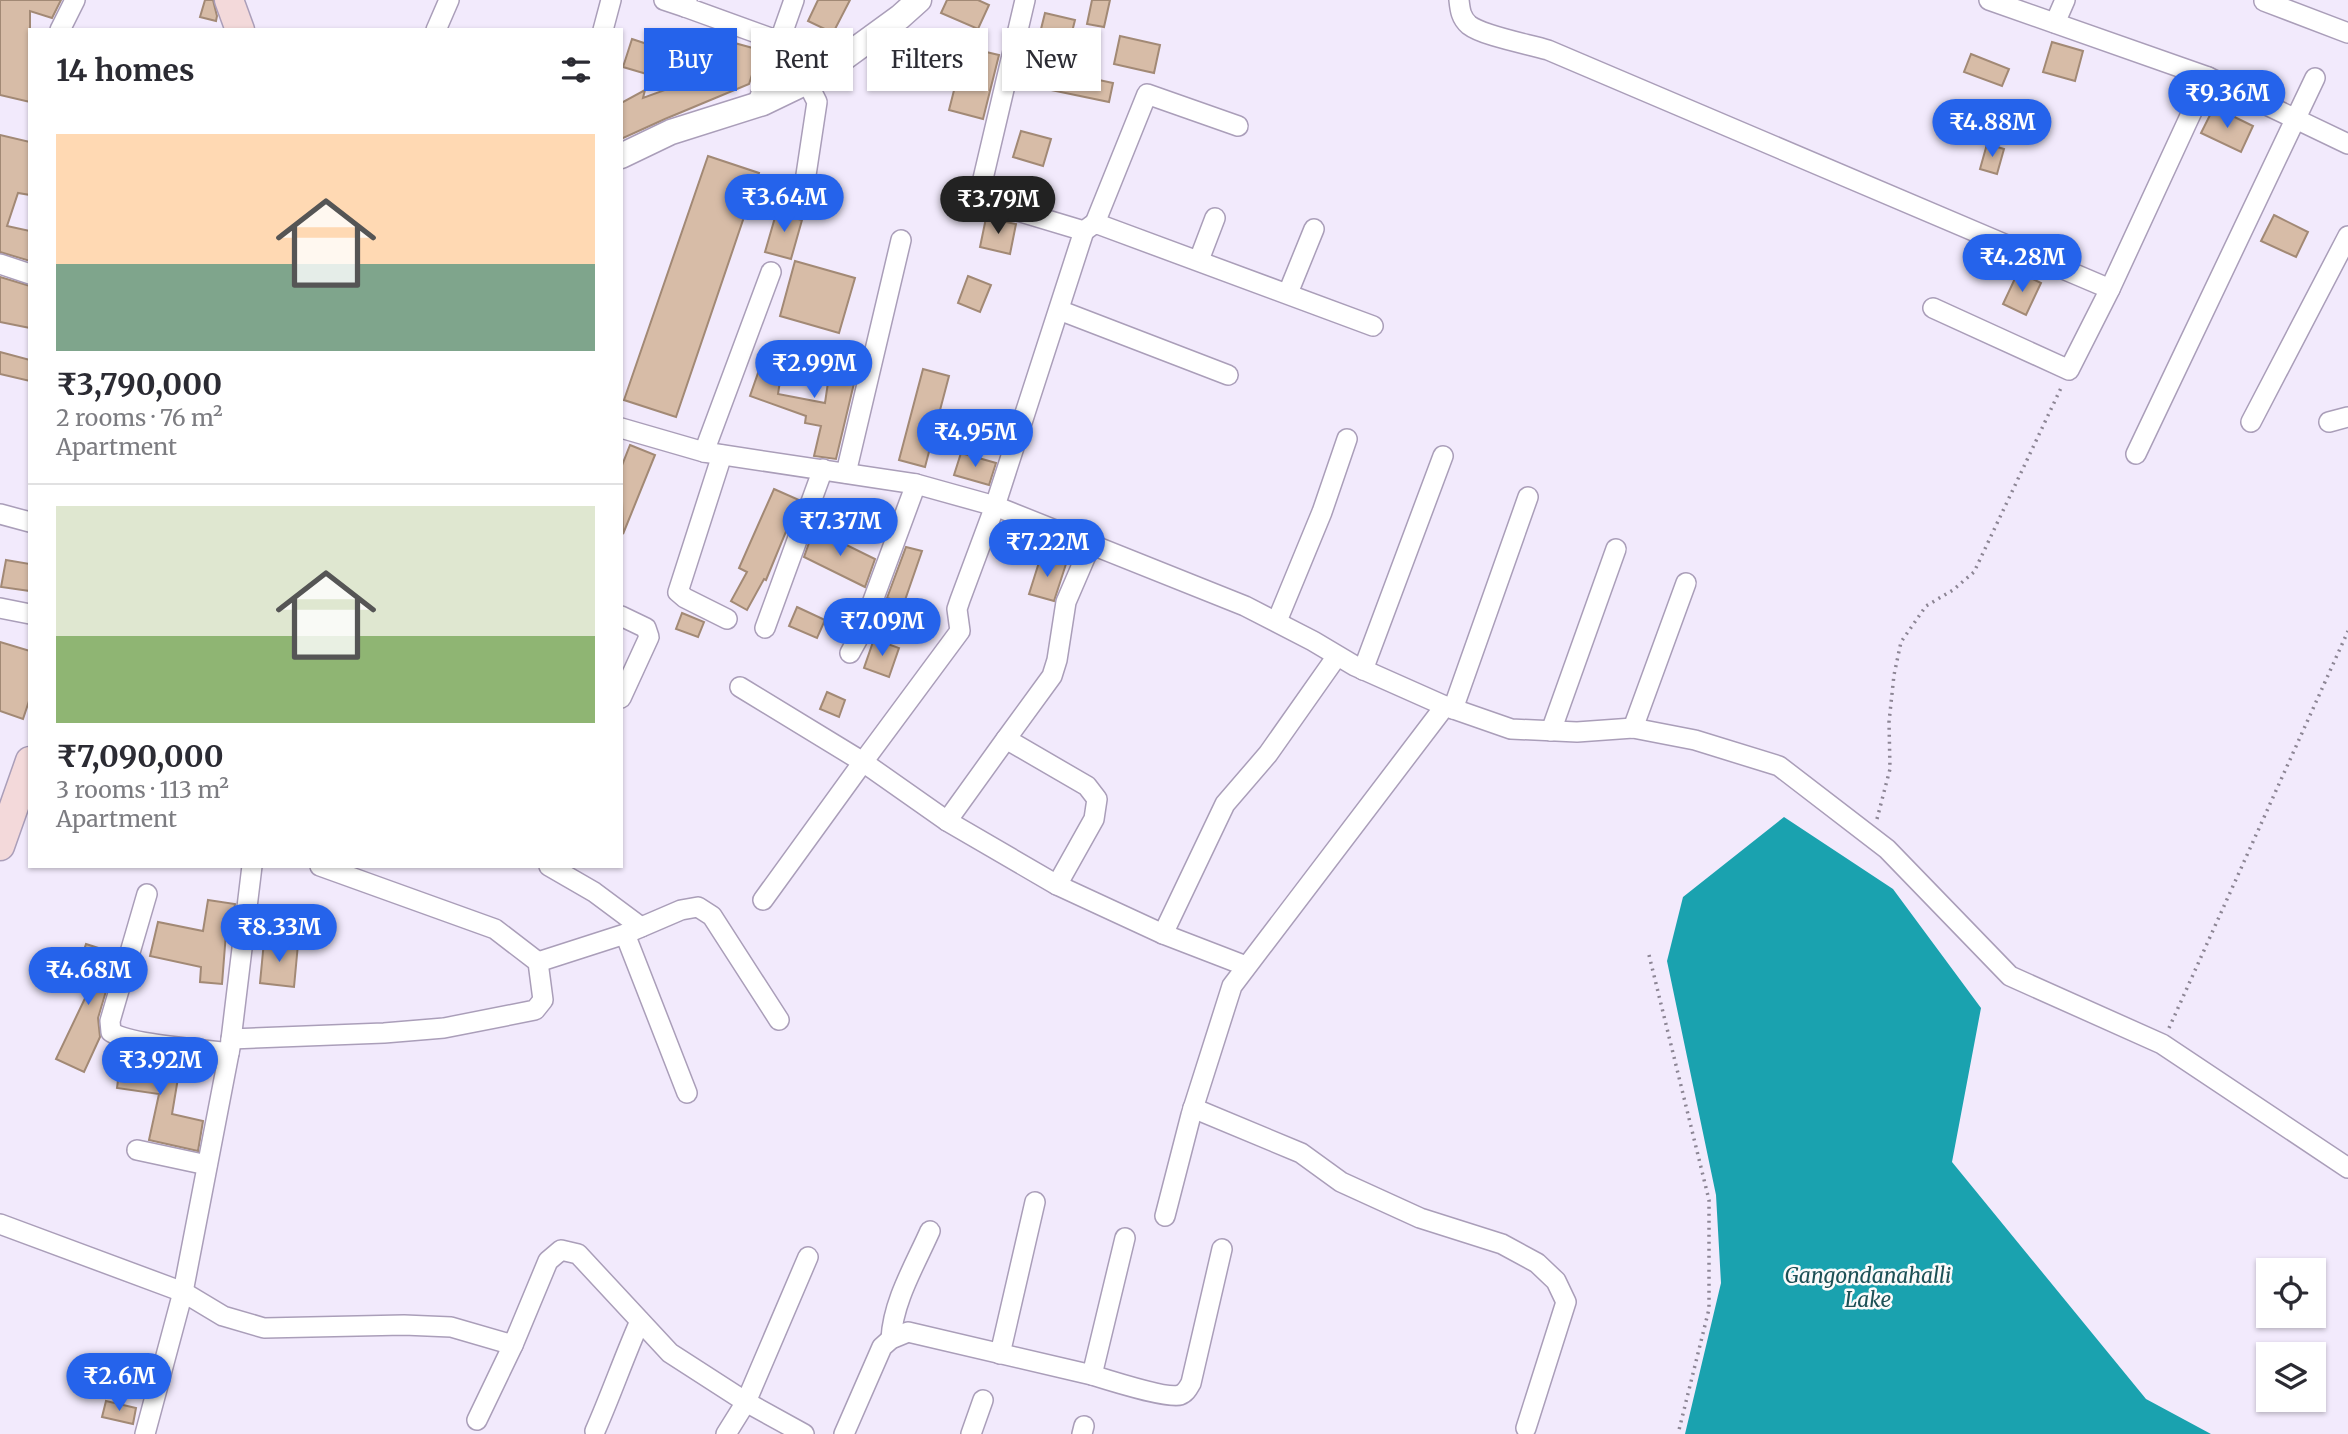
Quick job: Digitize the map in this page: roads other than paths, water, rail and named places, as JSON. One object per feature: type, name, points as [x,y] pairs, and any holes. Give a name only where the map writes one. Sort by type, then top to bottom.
[{"type":"main road","points":[[229,0],[239,28]]},
{"type":"main road","points":[[0,846],[28,767]]},
{"type":"street","points":[[61,28],[75,0]]},
{"type":"street","points":[[437,28],[449,0]]},
{"type":"street","points":[[604,28],[611,0]]},
{"type":"street","points":[[664,0],[686,4],[751,30]]},
{"type":"street","points":[[783,28],[793,0]]},
{"type":"street","points":[[853,51],[919,0]]},
{"type":"street","points":[[1026,0],[982,183],[983,197],[994,204],[1090,227],[1199,260],[1373,326]]},
{"type":"street","points":[[1459,0],[1461,15],[1480,32],[1548,50],[2110,289]]},
{"type":"street","points":[[1989,0],[2208,77],[2348,144]]},
{"type":"street","points":[[2055,23],[2065,0]]},
{"type":"street","points":[[2264,1],[2348,33]]},
{"type":"street","points":[[1933,309],[2070,370],[2208,77]]},
{"type":"street","points":[[2136,454],[2315,78]]},
{"type":"street","points":[[757,105],[762,91]]},
{"type":"street","points":[[623,155],[671,132],[757,105],[787,91]]},
{"type":"street","points":[[801,208],[817,102],[812,91]]},
{"type":"street","points":[[763,900],[960,631],[957,609],[995,506],[1059,310],[1090,227],[1147,94],[1238,125]]},
{"type":"street","points":[[1199,260],[1215,218]]},
{"type":"street","points":[[1288,293],[1314,229]]},
{"type":"street","points":[[2251,422],[2348,236]]},
{"type":"street","points":[[846,472],[901,240]]},
{"type":"street","points":[[0,264],[28,273]]},
{"type":"street","points":[[727,618],[678,592],[713,454],[771,272]]},
{"type":"street","points":[[1059,310],[1228,375]]},
{"type":"street","points":[[623,429],[713,454],[916,484],[995,506],[1245,606],[1363,670],[1449,708],[1511,729],[1551,731],[1633,728],[1695,740],[1779,766],[1887,849],[2010,976],[2161,1044],[2348,1168]]},
{"type":"street","points":[[1277,621],[1322,512],[1346,439]]},
{"type":"street","points":[[1363,670],[1443,456]]},
{"type":"street","points":[[765,628],[823,469]]},
{"type":"street","points":[[850,653],[861,633],[916,484]]},
{"type":"street","points":[[1165,1216],[1193,1108],[1232,986],[1449,708],[1528,497]]},
{"type":"street","points":[[0,513],[28,521]]},
{"type":"street","points":[[947,821],[1052,676],[1066,602],[1091,544]]},
{"type":"street","points":[[1551,731],[1616,549]]},
{"type":"street","points":[[1633,728],[1686,583]]},
{"type":"street","points":[[0,608],[28,614]]},
{"type":"street","points":[[623,617],[646,628],[649,637],[623,694]]},
{"type":"street","points":[[1163,934],[1225,804],[1268,754],[1338,656]]},
{"type":"street","points":[[740,687],[863,762],[947,821],[1057,885],[1163,934],[1246,966]]},
{"type":"street","points":[[1006,739],[1087,786],[1097,799],[1094,819],[1057,885]]},
{"type":"street","points":[[145,1434],[183,1292],[230,1046],[251,868]]},
{"type":"street","points":[[147,894],[110,1021],[111,1032],[118,1037],[135,1041],[230,1046],[444,1028],[535,1010],[543,1000],[538,962],[495,929],[326,868]]},
{"type":"street","points":[[552,868],[594,892],[633,931],[687,1094]]},
{"type":"street","points":[[538,962],[633,931],[681,910],[698,908],[712,916],[779,1020]]},
{"type":"street","points":[[1193,1108],[1300,1153],[1341,1182],[1420,1218],[1502,1244],[1537,1263],[1547,1272],[1556,1281],[1566,1302],[1527,1428]]},
{"type":"street","points":[[137,1150],[207,1164]]},
{"type":"street","points":[[1000,1354],[1035,1202]]},
{"type":"street","points":[[0,1224],[183,1292],[223,1316],[264,1328],[404,1325],[451,1327],[513,1345]]},
{"type":"street","points":[[891,1339],[892,1324],[904,1289],[930,1231]]},
{"type":"street","points":[[1092,1376],[1125,1238]]},
{"type":"street","points":[[844,1434],[882,1347],[891,1339],[908,1332],[1161,1394],[1178,1396],[1185,1393],[1191,1382],[1222,1249]]},
{"type":"street","points":[[477,1420],[513,1345],[548,1261],[561,1250],[578,1254],[670,1353],[746,1402],[804,1434]]},
{"type":"street","points":[[726,1434],[746,1402],[808,1257]]},
{"type":"street","points":[[595,1431],[640,1321]]},
{"type":"street","points":[[971,1434],[983,1400]]},
{"type":"water","name":"Gangondanahalli Lake","points":[[1784,817],[1893,889],[1981,1008],[1952,1162],[2146,1399],[2211,1434],[1685,1434],[1721,1283],[1716,1195],[1667,961],[1683,897]]}]
